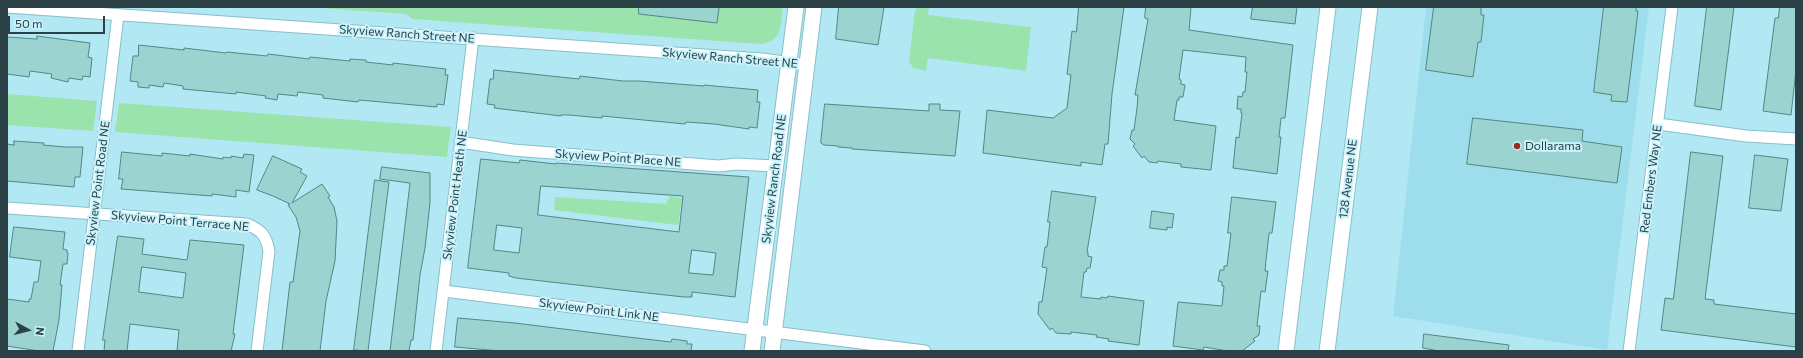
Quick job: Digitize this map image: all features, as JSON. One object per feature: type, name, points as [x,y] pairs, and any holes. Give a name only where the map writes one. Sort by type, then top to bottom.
[{"type":"street","name":"Skyview Ranch Street NE","points":[[7,7],[473,38],[762,59],[788,64],[807,65]]},
{"type":"street","name":"Skyview Ranch Road NE","points":[[752,351],[796,7]]},
{"type":"street","name":"Skyview Ranch Road NE","points":[[772,351],[814,7]]},
{"type":"street","points":[[1286,351],[1328,7]]},
{"type":"street","name":"128 Avenue NE","points":[[1327,351],[1370,7]]},
{"type":"street","name":"Red Embers Way NE","points":[[1629,351],[1672,7]]},
{"type":"street","name":"Skyview Point Road NE","points":[[78,351],[118,15]]},
{"type":"street","name":"Skyview Point Heath NE","points":[[436,351],[473,38]]},
{"type":"street","points":[[1658,124],[1746,136],[1796,138]]},
{"type":"street","name":"Skyview Point Place NE","points":[[460,142],[513,150],[719,166],[736,164],[775,166]]},
{"type":"street","name":"Skyview Point Terrace NE","points":[[7,208],[247,224],[258,229],[267,239],[269,251],[257,351]]},
{"type":"street","name":"Skyview Point Link NE","points":[[444,291],[925,351]]},
{"type":"shaded area","points":[[1426,7],[1649,7],[1607,350],[1393,316]]},
{"type":"green space","points":[[307,7],[783,7],[779,32],[773,40],[760,44],[413,19],[406,14]]},
{"type":"green space","points":[[917,7],[929,7],[928,15],[1031,27],[1026,71],[928,58],[926,71],[913,68],[909,61],[915,11]]},
{"type":"green space","points":[[7,94],[97,101],[93,131],[7,125]]},
{"type":"green space","points":[[119,103],[451,127],[447,157],[115,132]]},
{"type":"green space","points":[[670,196],[682,198],[678,225],[554,210],[555,197],[666,204]]},
{"type":"building","points":[[639,7],[719,7],[717,23],[639,14]]},
{"type":"building","points":[[839,7],[884,7],[878,45],[836,39]]},
{"type":"building","points":[[1079,7],[1124,7],[1112,94],[1108,144],[1105,144],[1102,165],[1081,162],[1081,166],[983,153],[987,110],[1053,118],[1067,108],[1071,75],[1067,74],[1072,31],[1076,32]]},
{"type":"building","points":[[1146,7],[1191,7],[1189,30],[1293,45],[1285,118],[1281,118],[1279,137],[1281,137],[1277,174],[1233,168],[1236,137],[1239,138],[1242,113],[1241,109],[1237,109],[1238,96],[1242,97],[1243,92],[1245,92],[1247,72],[1245,72],[1246,57],[1183,50],[1179,79],[1181,80],[1181,84],[1185,85],[1183,97],[1179,97],[1179,100],[1177,100],[1174,120],[1216,126],[1211,170],[1181,167],[1181,164],[1158,161],[1157,163],[1149,162],[1144,156],[1142,158],[1133,146],[1135,144],[1130,139],[1132,130],[1134,130],[1138,95],[1135,95],[1148,19],[1145,18]]},
{"type":"building","points":[[1253,7],[1297,7],[1295,24],[1251,19]]},
{"type":"building","points":[[1434,7],[1481,7],[1481,15],[1484,15],[1481,42],[1478,42],[1473,77],[1426,70]]},
{"type":"building","points":[[1604,7],[1636,7],[1636,11],[1638,11],[1627,102],[1611,101],[1612,95],[1594,92]]},
{"type":"building","points":[[1707,7],[1734,7],[1721,110],[1695,106]]},
{"type":"building","points":[[1780,7],[1796,7],[1796,70],[1791,115],[1763,111],[1775,18],[1778,18]]},
{"type":"building","points":[[37,36],[90,43],[88,57],[92,58],[90,77],[83,76],[82,80],[69,78],[68,82],[51,78],[52,74],[30,71],[29,77],[7,74],[7,37],[37,39]]},
{"type":"building","points":[[139,45],[267,56],[268,54],[309,59],[310,57],[350,61],[350,59],[366,60],[366,62],[393,65],[393,63],[446,69],[445,75],[448,75],[444,105],[437,104],[437,107],[359,100],[358,102],[323,98],[323,95],[298,92],[297,96],[278,94],[277,100],[265,98],[266,96],[236,92],[236,94],[183,89],[183,86],[164,83],[163,87],[149,85],[149,88],[138,87],[138,82],[130,81],[133,56],[138,56]]},
{"type":"building","points":[[494,70],[579,79],[580,76],[623,81],[704,85],[758,90],[757,102],[760,102],[757,128],[749,127],[749,129],[714,124],[686,122],[685,124],[602,116],[602,118],[569,115],[561,116],[494,108],[495,105],[487,104],[490,79],[493,79]]},
{"type":"building","points":[[825,104],[929,111],[929,104],[940,104],[940,110],[960,111],[955,156],[852,149],[824,145],[821,143]]},
{"type":"building","points":[[1473,118],[1583,130],[1582,141],[1622,147],[1617,183],[1467,164]]},
{"type":"building","points":[[14,141],[44,143],[43,145],[65,147],[83,147],[80,177],[75,177],[74,187],[7,181],[7,144],[14,145]]},
{"type":"building","points":[[122,152],[162,156],[162,153],[190,156],[190,154],[223,159],[223,157],[231,158],[231,156],[243,158],[244,154],[254,155],[249,192],[236,190],[236,197],[212,194],[212,196],[121,189],[123,179],[119,179]]},
{"type":"building","points":[[1691,152],[1723,156],[1705,299],[1714,300],[1714,304],[1796,314],[1796,347],[1661,330],[1665,298],[1673,299]]},
{"type":"building","points":[[1755,155],[1788,159],[1781,211],[1749,208]]},
{"type":"building","points":[[273,156],[302,169],[300,172],[307,176],[292,203],[322,184],[330,196],[328,197],[334,207],[337,221],[335,261],[326,301],[320,351],[282,351],[290,282],[293,282],[300,231],[296,217],[288,205],[290,204],[257,190]]},
{"type":"building","points":[[481,159],[519,163],[520,160],[556,164],[749,177],[735,297],[692,292],[692,297],[684,297],[516,278],[509,276],[509,273],[468,268]],"holes":[[[541,186],[683,196],[679,232],[538,215]],[[497,225],[522,228],[519,253],[494,250]],[[692,250],[716,253],[713,275],[689,273]]]},
{"type":"building","points":[[382,167],[430,173],[430,203],[425,248],[420,275],[413,340],[411,340],[409,351],[390,351],[410,183],[380,179]]},
{"type":"building","points":[[375,180],[389,182],[368,351],[354,350]]},
{"type":"building","points":[[1052,191],[1096,197],[1087,252],[1088,256],[1092,257],[1090,268],[1087,268],[1086,272],[1084,272],[1081,297],[1101,299],[1101,297],[1107,298],[1108,296],[1144,301],[1139,345],[1108,341],[1109,339],[1096,337],[1097,335],[1071,332],[1071,334],[1056,333],[1052,328],[1050,330],[1038,314],[1039,302],[1042,302],[1047,268],[1042,267],[1045,247],[1047,247],[1050,222],[1048,222]]},
{"type":"building","points":[[1232,197],[1276,202],[1272,233],[1269,233],[1265,271],[1268,271],[1265,292],[1261,291],[1257,326],[1260,326],[1259,335],[1253,339],[1255,341],[1242,351],[1228,351],[1204,347],[1203,350],[1173,346],[1178,302],[1222,306],[1224,286],[1222,286],[1222,282],[1218,281],[1220,270],[1224,270],[1224,266],[1227,266],[1231,233],[1228,233]]},
{"type":"building","points":[[1152,211],[1174,214],[1172,228],[1167,227],[1167,230],[1150,228]]},
{"type":"building","points":[[14,227],[65,232],[63,249],[67,250],[68,253],[67,264],[63,264],[60,285],[62,285],[59,320],[53,351],[39,351],[7,346],[7,299],[29,302],[29,299],[31,299],[34,282],[38,282],[41,261],[10,257]]},
{"type":"building","points":[[118,236],[144,239],[142,254],[187,260],[190,240],[244,245],[233,334],[235,334],[231,351],[177,351],[179,330],[130,324],[127,351],[104,351],[105,340],[103,340]],"holes":[[[142,267],[186,273],[183,298],[139,292]]]},
{"type":"building","points":[[458,318],[515,323],[671,342],[672,339],[687,341],[687,344],[692,344],[691,351],[501,351],[455,347]]},
{"type":"building","points":[[1424,334],[1509,345],[1508,351],[1439,351],[1423,348]]},
{"type":"place","name":"Dollarama","points":[[1517,146]]}]
